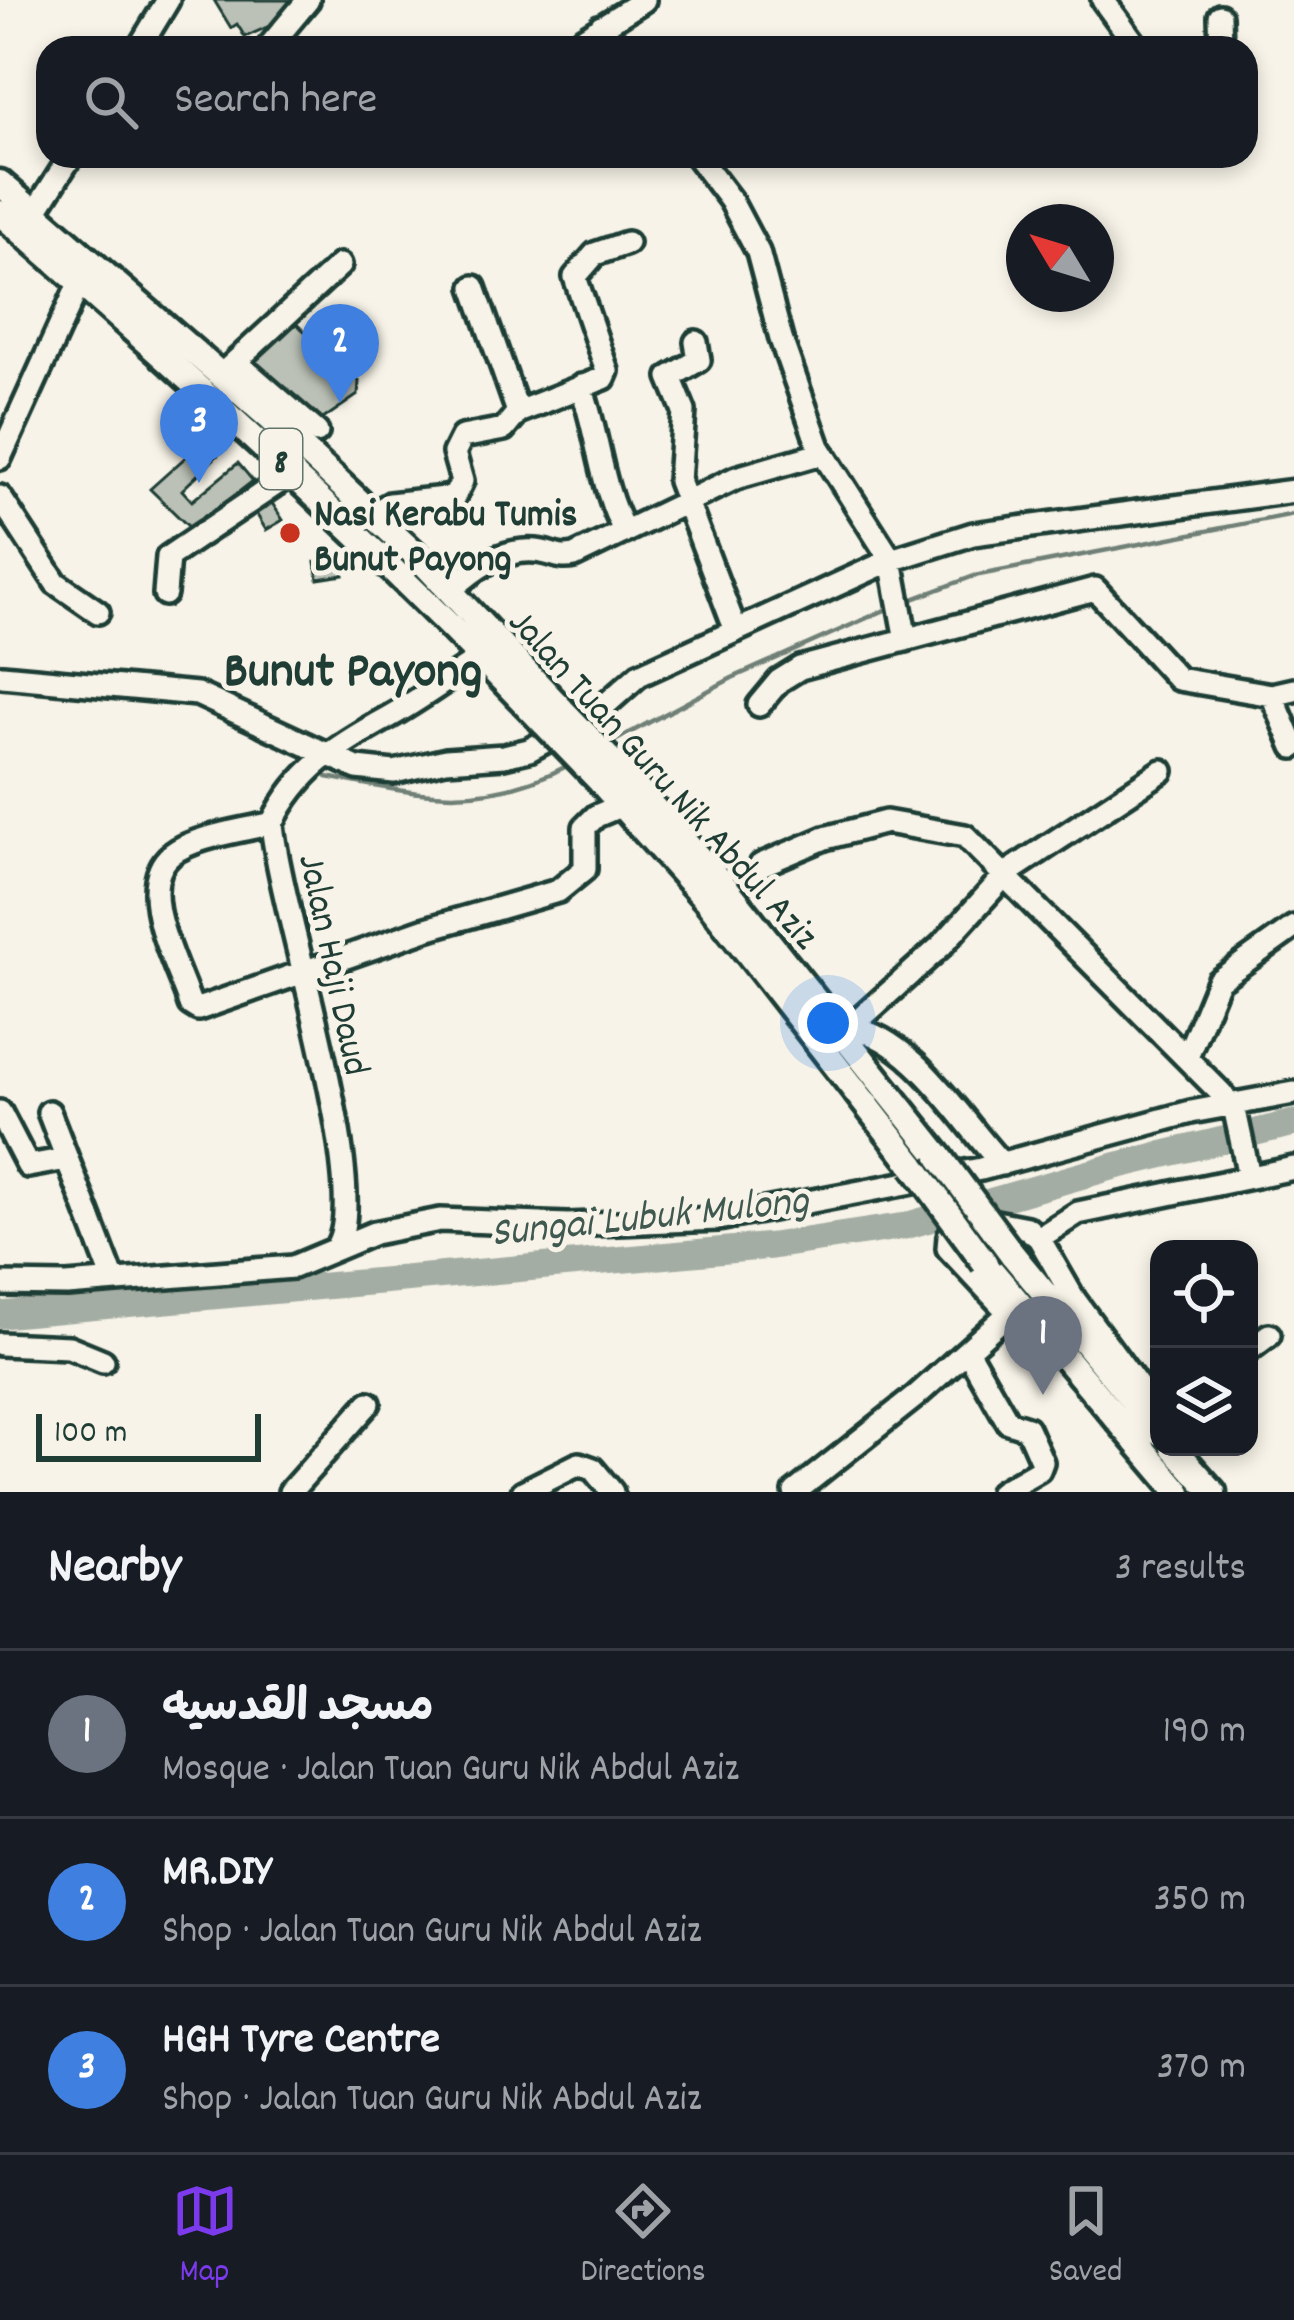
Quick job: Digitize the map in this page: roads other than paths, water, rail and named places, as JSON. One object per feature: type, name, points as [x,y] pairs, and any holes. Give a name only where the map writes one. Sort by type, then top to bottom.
[{"type":"main road","name":"Jalan Tuan Guru Nik Abdul Aziz","points":[[0,183],[228,369],[243,396],[450,591],[554,717],[726,888],[846,1031],[1012,1254],[1150,1421]]},
{"type":"main road","name":"Jalan Tuan Guru Nik Abdul Aziz","points":[[0,213],[246,428],[482,657],[554,717]]},
{"type":"main road","points":[[243,396],[252,412],[246,428]]},
{"type":"main road","name":"Jalan Tuan Guru Nik Abdul Aziz","points":[[608,774],[622,805],[709,903],[914,1166],[1014,1309],[1179,1492]]},
{"type":"main road","points":[[1181,1456],[1214,1492]]},
{"type":"street","points":[[146,36],[168,0]]},
{"type":"street","points":[[278,36],[308,0]]},
{"type":"street","points":[[587,36],[644,0]]},
{"type":"street","points":[[1103,0],[1129,36]]},
{"type":"street","points":[[1220,16],[1221,36]]},
{"type":"street","points":[[602,26],[609,36]]},
{"type":"street","points":[[34,214],[63,168]]},
{"type":"street","points":[[706,168],[731,201],[758,252],[781,339],[823,453],[891,560],[907,640]]},
{"type":"street","points":[[372,514],[390,504],[454,497],[462,481],[454,453],[458,442],[469,434],[504,429],[518,412],[601,380],[607,371],[575,277],[595,254],[627,243]]},
{"type":"street","points":[[316,432],[228,369],[340,265]]},
{"type":"street","points":[[0,458],[79,284]]},
{"type":"street","points":[[474,287],[518,412]]},
{"type":"street","points":[[696,342],[699,360],[670,377],[684,411],[679,481],[736,631]]},
{"type":"street","points":[[581,386],[602,446],[606,497],[626,532]]},
{"type":"street","points":[[450,591],[489,561],[534,551],[562,559],[763,468],[823,453]]},
{"type":"street","points":[[165,594],[169,557],[294,472]]},
{"type":"street","points":[[2,676],[197,694],[357,768],[394,772],[529,750],[595,715],[626,682],[891,560],[973,534],[1294,491]]},
{"type":"street","points":[[0,497],[56,584],[98,612]]},
{"type":"street","points":[[759,705],[779,681],[800,668],[1094,589],[1178,680],[1283,693],[1294,747]]},
{"type":"street","name":"Jalan Haji Daud","points":[[337,1246],[349,1213],[272,823],[302,775],[323,754],[482,657]]},
{"type":"street","points":[[846,1031],[932,956],[1007,873],[1162,771]]},
{"type":"street","points":[[272,823],[175,851],[160,867],[156,901],[190,1004],[198,1009],[426,929],[558,891],[585,869],[585,827],[596,816],[622,805]]},
{"type":"street","points":[[761,865],[825,838],[886,822],[965,836],[1188,1054],[1233,1108],[1247,1170]]},
{"type":"street","points":[[1188,1054],[1218,981],[1294,927]]},
{"type":"street","points":[[846,1031],[866,1030],[904,1056],[1002,1164]]},
{"type":"street","points":[[0,1284],[114,1281],[293,1267],[337,1246],[406,1224],[440,1220],[568,1225],[718,1219],[1002,1164],[1294,1093]]},
{"type":"street","points":[[0,1112],[28,1166],[67,1160]]},
{"type":"street","points":[[49,1112],[114,1281]]},
{"type":"street","points":[[1039,1238],[1078,1213],[1247,1170],[1294,1168]]},
{"type":"street","points":[[795,1492],[1014,1309],[981,1287],[945,1241],[968,1228],[996,1222],[1027,1228],[1039,1238],[1074,1299],[1150,1403]]},
{"type":"street","points":[[1252,1348],[1269,1335]]},
{"type":"street","points":[[0,1344],[70,1347],[103,1361]]},
{"type":"street","points":[[968,1352],[1008,1422],[1027,1428],[1042,1462],[1039,1470],[1001,1492]]},
{"type":"street","points":[[290,1492],[369,1402]]},
{"type":"street","points":[[523,1492],[579,1464],[593,1469],[612,1492]]},
{"type":"waterway","points":[[905,602],[974,576],[1294,514]]},
{"type":"waterway","points":[[607,745],[732,678],[894,606]]},
{"type":"waterway","points":[[327,777],[421,793],[479,794],[539,779],[571,764]]},
{"type":"waterway","name":"Sungai Lubuk Mulong","points":[[0,1315],[772,1246],[905,1226],[1115,1166],[1294,1123]]},
{"type":"place","name":"MR.DIY","points":[[340,403]]},
{"type":"place","name":"HGH Tyre Centre","points":[[199,483]]},
{"type":"place","name":"Nasi Kerabu Tumis Bunut Payong","points":[[290,533]]},
{"type":"place","name":"مسجد القدسيه","points":[[1043,1395]]},
{"type":"district","name":"Bunut Payong","points":[[353,667]]}]
